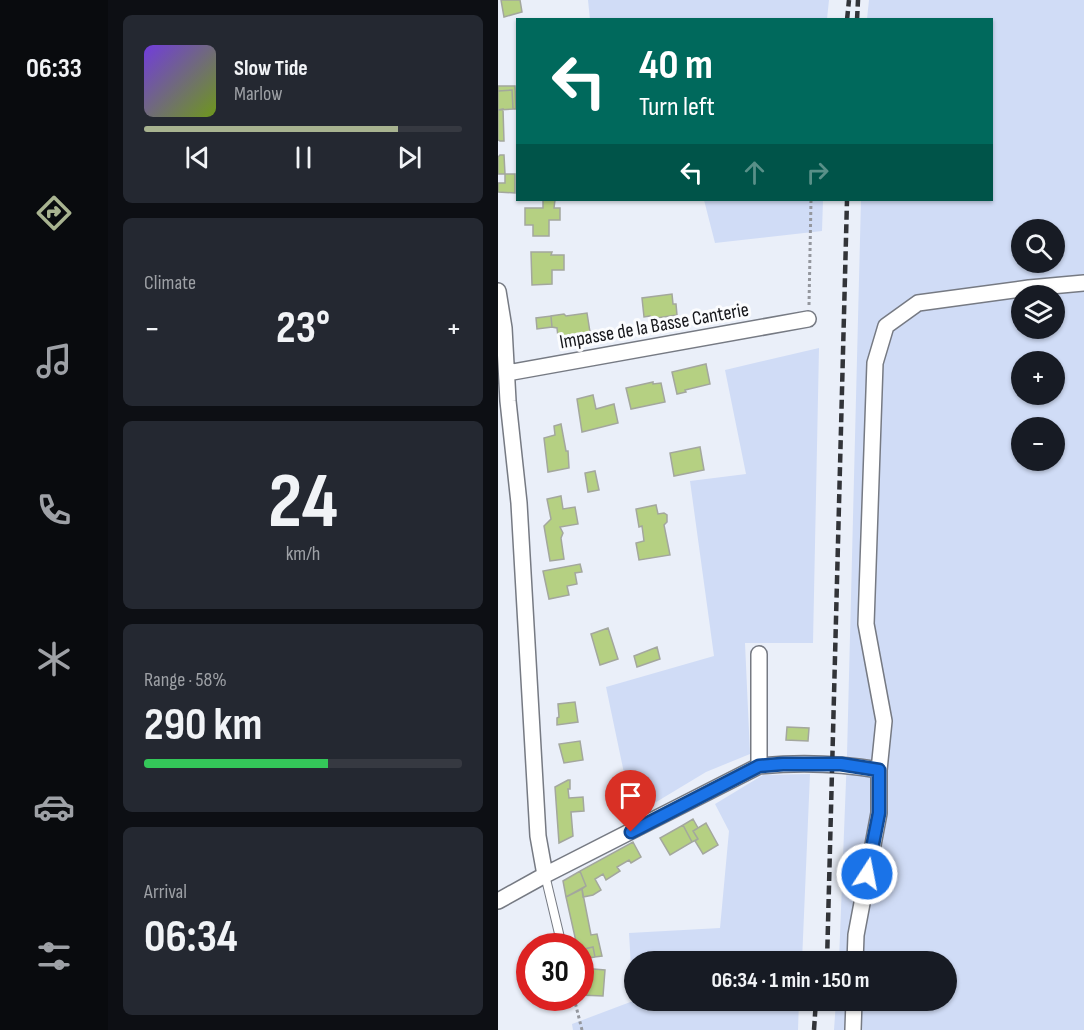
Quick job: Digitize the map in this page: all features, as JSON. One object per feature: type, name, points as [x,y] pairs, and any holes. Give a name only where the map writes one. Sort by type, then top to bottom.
[{"type":"street","points":[[855,951],[856,935],[879,813],[879,770],[884,721],[866,624],[876,363],[886,326],[918,303],[1084,283]]},
{"type":"street","points":[[498,291],[504,328],[508,400],[519,503],[538,836],[545,875]]},
{"type":"street","name":"Impasse de la Basse Canterie","points":[[507,373],[808,319]]},
{"type":"street","points":[[759,654],[759,766]]},
{"type":"street","points":[[498,901],[759,766],[833,764],[879,770]]},
{"type":"street","points":[[853,1030],[854,1011]]},
{"type":"lane","points":[[545,875],[559,933]]},
{"type":"path","points":[[808,319],[811,201]]},
{"type":"path","points":[[577,1011],[582,1030]]},
{"type":"shaded area","points":[[588,0],[829,0],[827,18],[590,18]]},
{"type":"shaded area","points":[[869,0],[1084,0],[1084,1030],[834,1030],[835,1011],[957,1011],[957,951],[839,951],[847,755],[861,201],[993,201],[993,18],[867,18]]},
{"type":"shaded area","points":[[704,201],[823,201],[822,231],[715,243]]},
{"type":"shaded area","points":[[819,348],[813,643],[745,643],[750,754],[706,772],[633,816],[606,687],[714,656],[690,481],[746,474],[725,370]]},
{"type":"shaded area","points":[[810,774],[802,951],[630,951],[629,933],[720,928],[729,831],[715,804],[763,775]]},
{"type":"shaded area","points":[[624,1004],[624,1011],[799,1011],[798,1030],[573,1030],[572,1024]]},
{"type":"building","points":[[501,0],[520,0],[522,12],[504,17]]},
{"type":"building","points":[[498,86],[515,86],[516,109],[513,109],[512,90],[498,91]]},
{"type":"building","points":[[512,90],[513,109],[498,110],[498,91]]},
{"type":"building","points":[[503,109],[504,141],[500,141],[498,140],[498,110]]},
{"type":"building","points":[[500,155],[504,155],[505,174],[498,174]]},
{"type":"building","points":[[505,174],[515,174],[515,193],[498,192],[498,183],[505,183]]},
{"type":"building","points":[[543,201],[555,201],[554,208],[560,208],[560,220],[549,220],[549,236],[533,236],[533,225],[525,225],[525,208],[543,208]]},
{"type":"building","points":[[531,252],[552,252],[551,255],[564,255],[564,270],[552,270],[552,284],[532,285]]},
{"type":"building","points":[[672,294],[677,315],[650,319],[650,316],[644,317],[642,298]]},
{"type":"building","points":[[587,313],[590,332],[558,337],[557,328],[552,327],[551,316]]},
{"type":"building","points":[[551,316],[552,327],[537,329],[536,318]]},
{"type":"building","points":[[706,364],[710,384],[677,394],[672,372]]},
{"type":"building","points":[[653,382],[653,384],[661,383],[665,402],[631,409],[626,388]]},
{"type":"building","points":[[593,395],[596,409],[614,404],[618,423],[582,432],[577,399]]},
{"type":"building","points":[[561,424],[566,451],[568,451],[569,468],[548,472],[544,438],[555,435],[554,426]]},
{"type":"building","points":[[700,447],[704,470],[674,476],[670,453]]},
{"type":"building","points":[[595,471],[599,490],[588,492],[585,473]]},
{"type":"building","points":[[561,496],[563,509],[575,507],[578,524],[560,527],[563,533],[561,538],[564,559],[550,561],[544,526],[551,519],[547,499]]},
{"type":"building","points":[[656,505],[658,514],[667,515],[667,522],[664,525],[670,555],[639,560],[636,543],[644,541],[636,509]]},
{"type":"building","points":[[580,564],[582,572],[575,573],[577,584],[567,586],[569,595],[549,599],[543,571]]},
{"type":"building","points":[[608,628],[618,659],[600,665],[591,634]]},
{"type":"building","points":[[657,647],[660,659],[637,667],[634,656]]},
{"type":"building","points":[[575,702],[578,722],[557,725],[558,704]]},
{"type":"building","points":[[787,727],[809,728],[808,741],[786,740]]},
{"type":"building","points":[[580,741],[583,760],[564,763],[559,744]]},
{"type":"building","points":[[570,780],[569,798],[583,797],[584,811],[571,812],[573,836],[559,843],[555,787]]},
{"type":"building","points":[[693,819],[698,828],[693,831],[698,839],[692,842],[683,825]]},
{"type":"building","points":[[706,823],[718,845],[703,854],[695,841],[698,839],[693,831]]},
{"type":"building","points":[[683,825],[692,842],[670,855],[660,838]]},
{"type":"building","points":[[633,842],[641,857],[631,863],[629,860],[617,867],[620,871],[606,880],[603,874],[595,879],[601,890],[583,897],[582,889],[586,886],[580,871]]},
{"type":"building","points":[[580,871],[586,886],[566,897],[563,881]]},
{"type":"building","points":[[582,889],[591,933],[574,933],[566,897]]},
{"type":"building","points":[[594,934],[597,934],[602,956],[595,957]]},
{"type":"building","points":[[594,969],[605,970],[603,996],[594,996]]},
{"type":"railway","points":[[847,18],[849,0]]},
{"type":"railway","points":[[857,18],[858,0]]},
{"type":"railway","points":[[827,951],[847,201]]},
{"type":"railway","points":[[814,1030],[815,1011]]},
{"type":"route","points":[[631,832],[759,766],[841,764],[879,770],[879,813],[867,874]]}]
